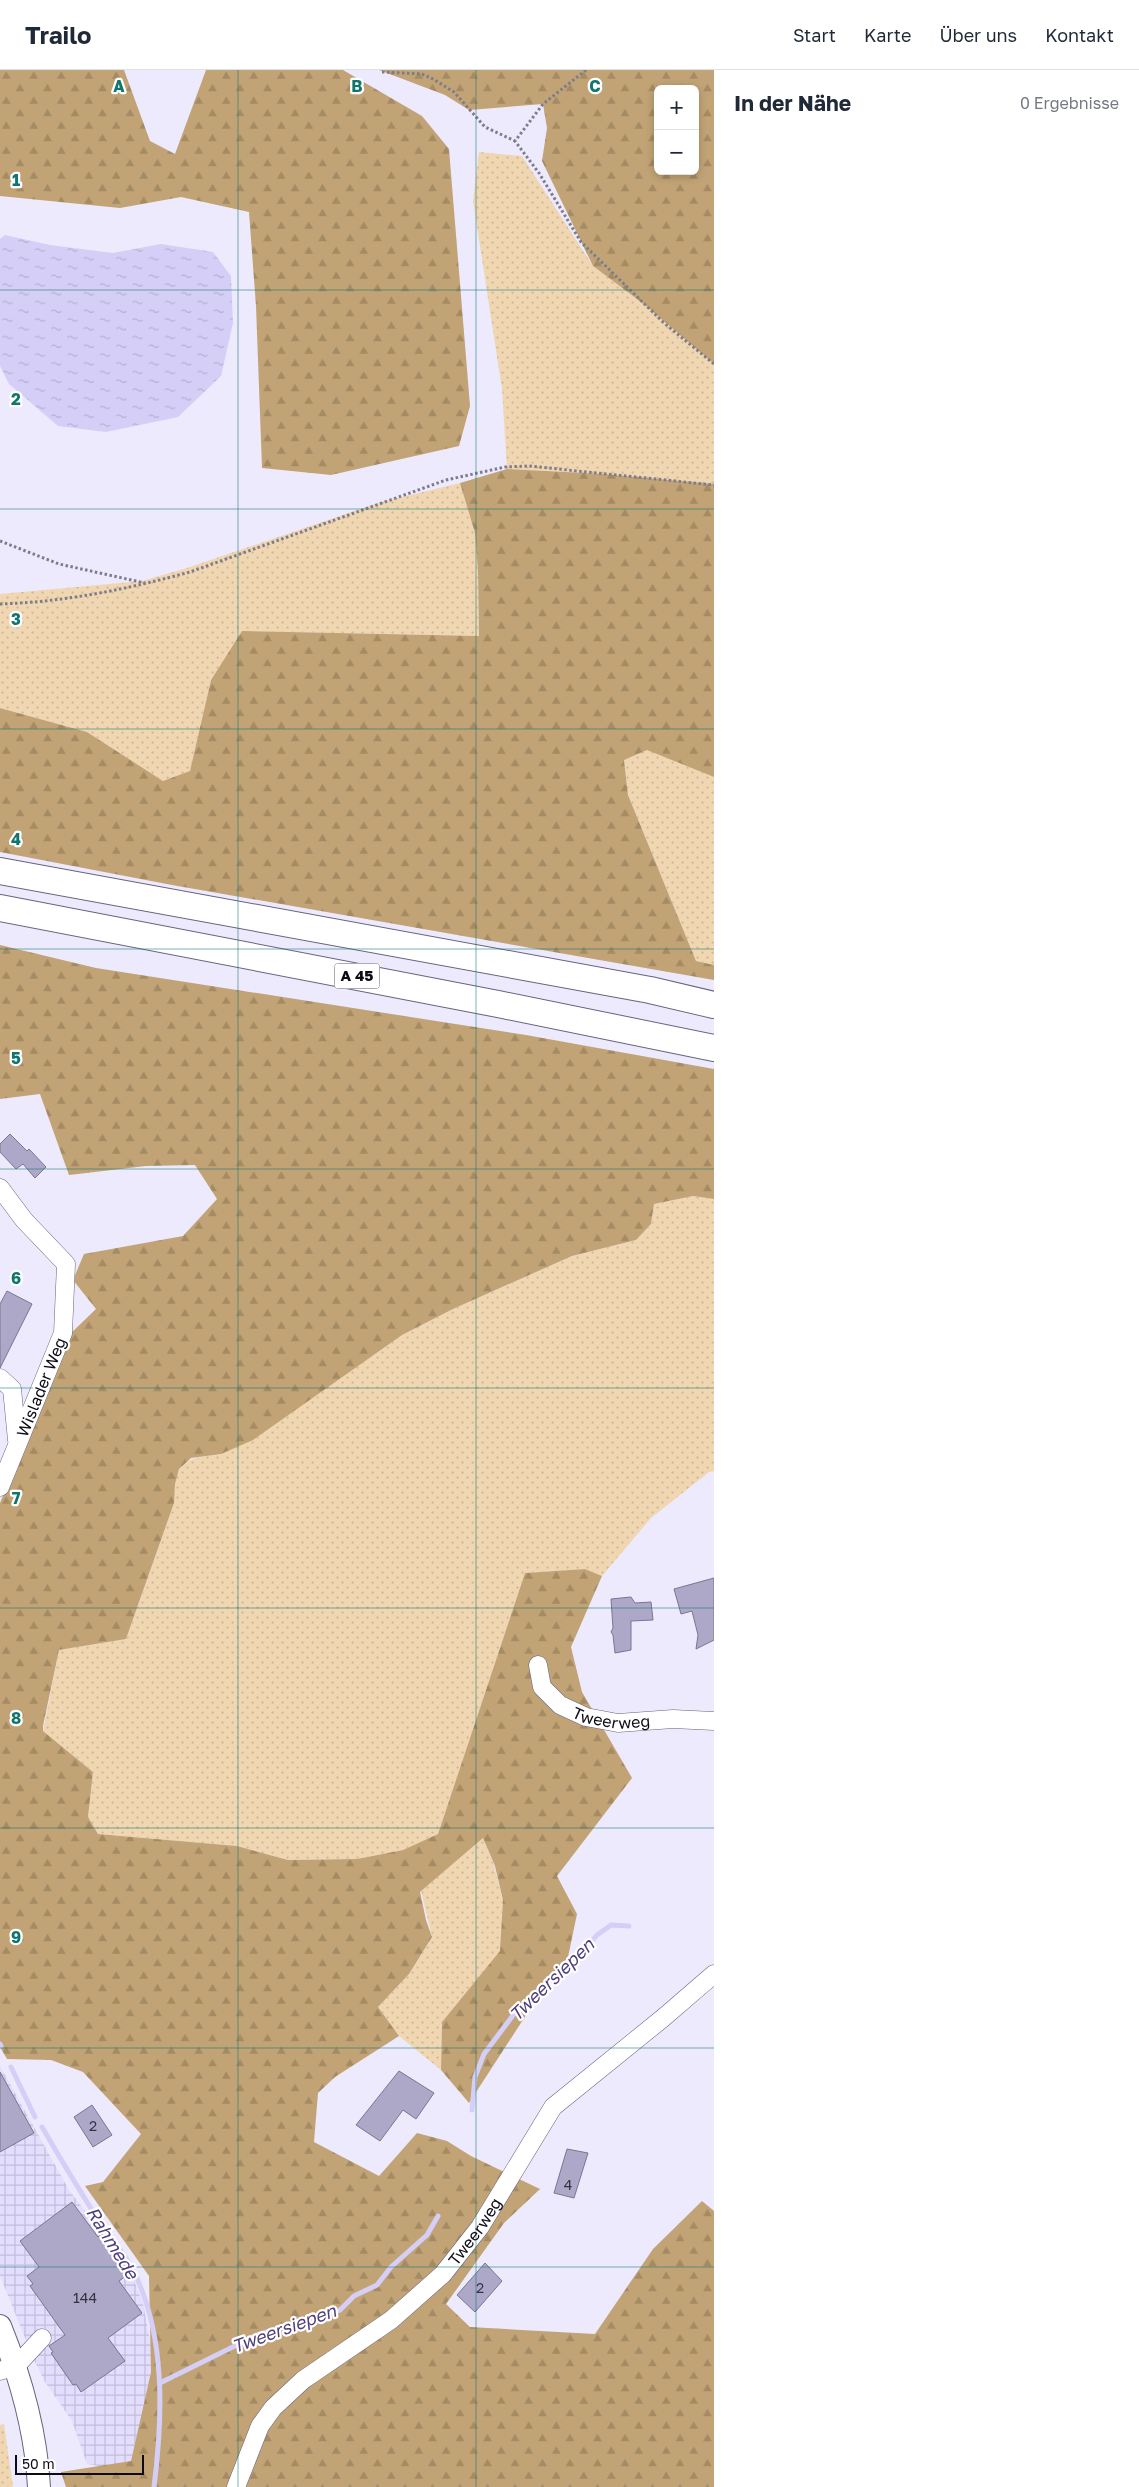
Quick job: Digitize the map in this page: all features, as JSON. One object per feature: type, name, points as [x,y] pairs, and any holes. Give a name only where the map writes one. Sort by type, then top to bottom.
[{"type":"highway","name":"A 45","points":[[0,871],[650,990],[714,1005]]},
{"type":"highway","name":"A 45","points":[[0,908],[498,1004],[714,1048]]},
{"type":"main road","points":[[0,2326],[8,2368],[29,2410],[39,2487]]},
{"type":"street","points":[[650,990],[714,998]]},
{"type":"street","name":"Wislader Weg","points":[[0,1188],[24,1220],[66,1264],[63,1333],[0,1487]]},
{"type":"street","points":[[0,1378],[12,1389],[17,1445]]},
{"type":"street","name":"Tweerweg","points":[[538,1665],[542,1687],[560,1705],[586,1716],[618,1723],[673,1719],[714,1721]]},
{"type":"street","name":"Tweerweg","points":[[236,2487],[260,2426],[273,2408],[303,2380],[391,2320],[444,2274],[480,2227],[553,2107],[664,2018],[714,1974]]},
{"type":"street","points":[[8,2368],[42,2338]]},
{"type":"path","points":[[515,141],[543,104],[586,70]]},
{"type":"path","points":[[382,72],[422,74],[432,79],[454,92],[485,128],[515,141],[539,173],[581,242],[664,324],[714,364]]},
{"type":"path","points":[[0,604],[77,598],[190,572],[446,480],[505,467],[529,466],[714,485]]},
{"type":"path","points":[[0,540],[59,564],[148,583]]},
{"type":"shaded area","points":[[479,152],[522,156],[593,266],[645,305],[714,364],[714,484],[604,474],[507,469],[502,389],[473,201]]},
{"type":"shaded area","points":[[460,483],[475,533],[479,636],[242,631],[211,680],[190,772],[163,781],[87,732],[0,708],[0,594],[142,581],[187,568],[378,503]]},
{"type":"shaded area","points":[[647,749],[714,777],[714,965],[696,961],[628,795],[624,760]]},
{"type":"shaded area","points":[[693,1196],[714,1199],[714,1471],[709,1472],[651,1518],[602,1576],[585,1569],[525,1573],[438,1834],[403,1850],[357,1859],[288,1860],[237,1846],[98,1834],[88,1817],[93,1772],[43,1731],[59,1650],[126,1639],[174,1503],[176,1478],[183,1465],[197,1458],[221,1454],[402,1335],[453,1309],[572,1256],[636,1240],[651,1224],[654,1204]]},
{"type":"shaded area","points":[[483,1838],[494,1865],[503,1900],[501,1951],[442,2022],[441,2070],[399,2036],[378,2007],[409,1974],[432,1937],[421,1891]]},
{"type":"shaded area","points":[[0,2066],[69,2190],[129,2268],[143,2303],[151,2346],[151,2372],[131,2462],[99,2466],[87,2464],[72,2421],[45,2382],[34,2360],[0,2276]]},
{"type":"shaded area","points":[[4,2424],[13,2487],[0,2487],[0,2425]]},
{"type":"green space","points":[[0,70],[124,70],[150,141],[175,154],[206,70],[343,70],[422,116],[449,149],[470,406],[459,446],[331,475],[262,468],[256,306],[249,212],[181,197],[120,208],[0,196]]},
{"type":"green space","points":[[379,70],[714,70],[714,364],[645,305],[593,266],[542,161],[547,128],[543,104],[469,110],[445,95]]},
{"type":"green space","points":[[507,469],[604,474],[714,484],[714,777],[647,750],[624,760],[628,795],[696,961],[714,965],[714,980],[172,885],[0,852],[0,708],[87,732],[163,781],[190,771],[211,680],[242,631],[479,636],[475,533],[460,483]]},
{"type":"green space","points":[[0,945],[96,968],[526,1035],[714,1069],[714,1199],[693,1196],[654,1204],[651,1224],[636,1240],[572,1256],[453,1309],[402,1335],[253,1440],[221,1454],[191,1458],[179,1469],[175,1484],[174,1503],[126,1639],[59,1650],[43,1731],[93,1772],[88,1817],[98,1834],[237,1846],[288,1860],[357,1859],[403,1850],[438,1834],[525,1573],[585,1569],[602,1576],[571,1647],[582,1692],[632,1778],[557,1876],[577,1914],[568,1957],[530,2009],[469,2103],[441,2070],[442,2022],[500,1951],[503,1900],[495,1866],[483,1838],[420,1892],[432,1937],[409,1974],[378,2007],[399,2036],[335,2077],[318,2093],[314,2142],[379,2176],[417,2133],[447,2141],[471,2156],[540,2189],[504,2223],[446,2304],[470,2327],[595,2334],[653,2249],[702,2201],[714,2211],[714,2487],[66,2487],[61,2472],[131,2461],[151,2372],[149,2276],[85,2186],[103,2182],[141,2134],[83,2072],[51,2060],[7,2059],[0,2047],[0,1503],[68,1336],[96,1309],[73,1280],[84,1254],[183,1236],[217,1199],[195,1165],[146,1166],[69,1175],[40,1094],[0,1099]]},
{"type":"water","points":[[5,235],[50,245],[113,253],[161,244],[213,252],[231,276],[233,323],[221,376],[178,417],[106,432],[58,426],[9,384],[0,366],[0,239]]},
{"type":"building","points":[[10,1134],[27,1151],[29,1149],[46,1167],[35,1178],[23,1164],[16,1169],[0,1152],[0,1144]]},
{"type":"building","points":[[7,1291],[32,1304],[0,1368],[0,1304]]},
{"type":"building","points":[[714,1578],[714,1640],[696,1649],[698,1635],[692,1611],[681,1614],[674,1589]]},
{"type":"building","points":[[631,1597],[635,1603],[651,1602],[653,1620],[631,1621],[631,1650],[615,1653],[611,1632],[613,1628],[611,1599]]},
{"type":"building","points":[[399,2071],[434,2093],[416,2119],[403,2110],[380,2141],[356,2125]]},
{"type":"building","points":[[0,2072],[34,2133],[0,2152]]},
{"type":"building","points":[[92,2105],[112,2135],[93,2147],[74,2117]]},
{"type":"building","points":[[567,2149],[588,2153],[574,2198],[554,2193]]},
{"type":"building","points":[[72,2202],[98,2237],[102,2234],[130,2273],[119,2281],[142,2313],[108,2338],[125,2361],[81,2392],[76,2384],[73,2385],[51,2353],[53,2352],[49,2346],[65,2335],[30,2286],[33,2284],[27,2276],[39,2267],[20,2241]]},
{"type":"building","points":[[485,2263],[502,2281],[475,2312],[457,2295]]},
{"type":"waterway","name":"Tweersiepen","points":[[472,2110],[475,2077],[484,2054],[514,2014],[577,1959],[597,1935],[611,1925],[629,1926]]},
{"type":"waterway","name":"Rahmede","points":[[11,2067],[35,2117]]},
{"type":"waterway","name":"Rahmede","points":[[42,2127],[97,2218],[128,2261],[143,2293],[151,2320],[159,2376],[159,2432],[154,2487]]},
{"type":"waterway","name":"Tweersiepen","points":[[160,2383],[257,2335],[340,2310],[354,2296],[377,2285],[391,2267],[427,2235],[438,2216]]}]
